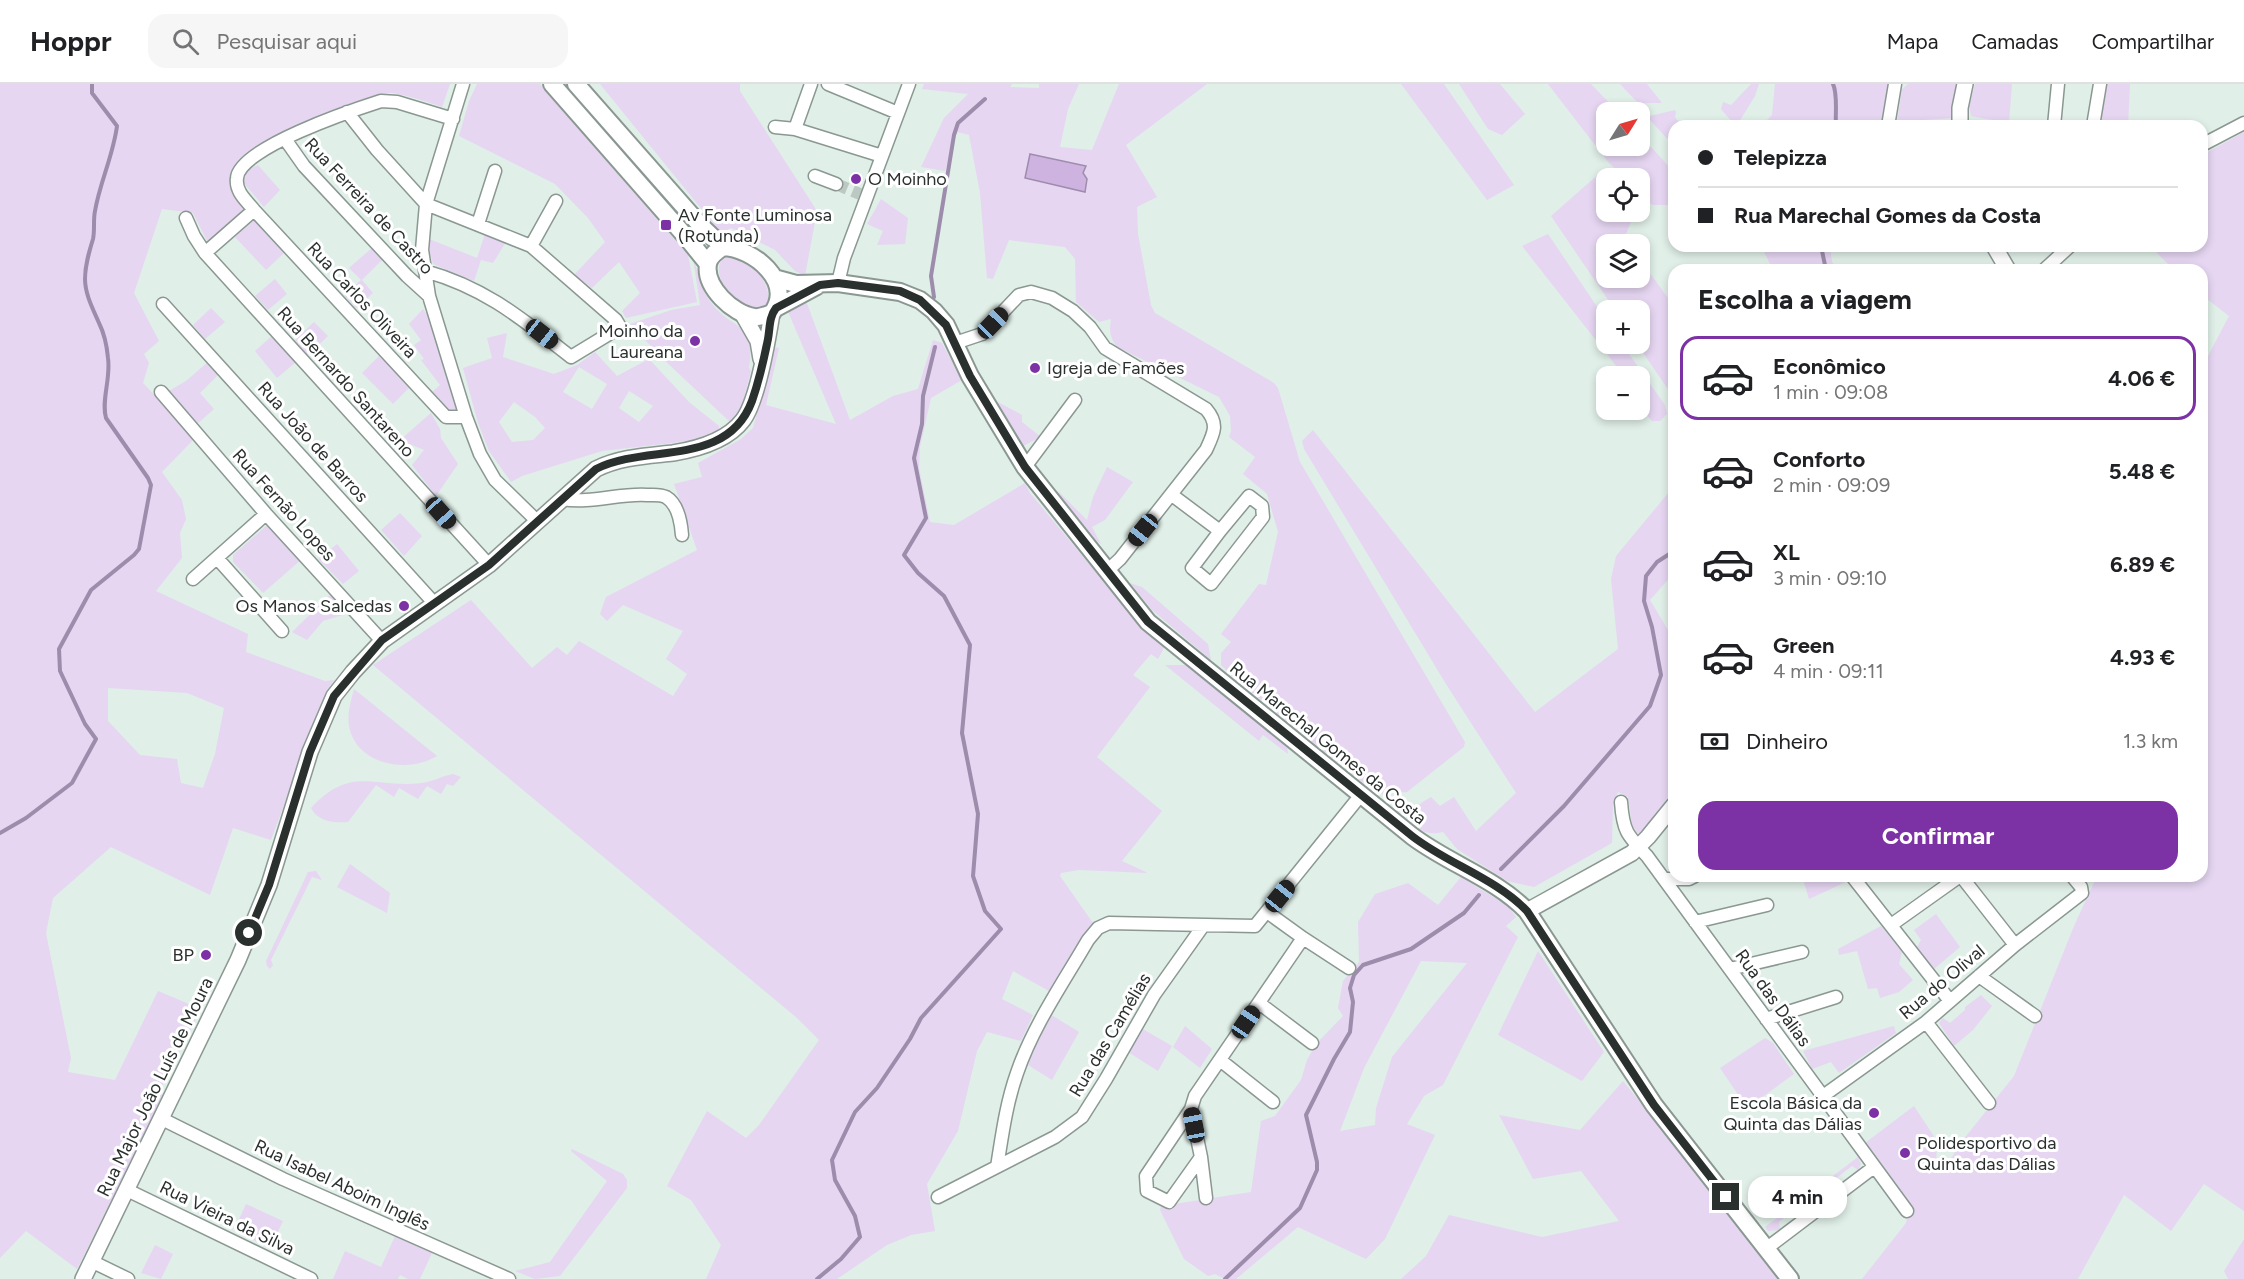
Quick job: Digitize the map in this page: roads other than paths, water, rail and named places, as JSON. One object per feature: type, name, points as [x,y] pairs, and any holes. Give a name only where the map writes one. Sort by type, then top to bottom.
[{"type":"main road","points":[[552,84],[708,264],[710,279],[729,305],[742,313],[755,317],[774,311],[779,300],[774,278],[756,258],[746,251],[723,247],[701,226],[576,84]]},
{"type":"main road","points":[[708,264],[713,254],[723,247]]},
{"type":"main road","name":"Rua Marechal Gomes da Costa","points":[[774,278],[796,284],[838,283],[900,291],[920,300],[946,325],[970,376],[1025,467],[1148,622],[1427,848],[1508,893],[1527,911],[1654,1105],[1790,1279]]},
{"type":"main road","name":"Rua Marechal Gomes da Costa","points":[[774,311],[820,285]]},
{"type":"street","points":[[463,84],[426,204],[422,250],[424,270],[429,296],[465,417],[480,454],[495,480],[537,521]]},
{"type":"street","points":[[795,129],[811,84]]},
{"type":"street","points":[[828,84],[898,112]]},
{"type":"street","points":[[838,283],[864,195],[882,156],[908,84]]},
{"type":"street","points":[[1889,120],[1895,84]]},
{"type":"street","points":[[1960,120],[1965,84]]},
{"type":"street","points":[[2055,120],[2058,84]]},
{"type":"street","points":[[2094,120],[2100,84]]},
{"type":"street","points":[[285,139],[381,100],[397,102],[453,119]]},
{"type":"street","points":[[347,112],[377,150],[426,204],[531,246],[619,325],[617,329],[571,357],[513,311],[489,296],[424,270]]},
{"type":"street","points":[[2208,142],[2244,123]]},
{"type":"street","points":[[775,127],[795,129],[882,156]]},
{"type":"street","name":"Rua Carlos Oliveira","points":[[285,139],[258,152],[244,164],[236,177],[239,192],[446,417],[465,417]]},
{"type":"street","name":"Rua Ferreira de Castro","points":[[285,139],[304,166],[407,276],[429,296]]},
{"type":"street","points":[[478,224],[495,171]]},
{"type":"street","points":[[815,176],[836,184]]},
{"type":"street","points":[[531,246],[556,201]]},
{"type":"street","points":[[205,253],[254,210]]},
{"type":"street","name":"Rua Bernardo Santareno","points":[[186,218],[205,253],[489,565]]},
{"type":"street","points":[[2050,264],[2064,252]]},
{"type":"street","points":[[955,343],[982,334],[1019,295],[1031,292],[1052,298],[1073,311],[1090,327],[1105,348],[1206,409],[1212,417],[1213,435],[1206,450],[1120,559],[1107,571]]},
{"type":"street","name":"Rua João de Barros","points":[[164,304],[435,604]]},
{"type":"street","name":"Rua Major João Luís de Moura","points":[[83,1279],[238,960],[265,894],[310,752],[334,696],[382,640],[489,565],[596,469],[614,460],[687,451],[711,443],[731,432],[744,419],[752,400],[774,311]]},
{"type":"street","name":"Rua Major João Luís de Moura","points":[[742,313],[758,341],[761,365]]},
{"type":"street","name":"Rua Fernão Lopes","points":[[161,392],[266,514],[382,640]]},
{"type":"street","points":[[1025,467],[1075,400]]},
{"type":"street","points":[[562,499],[585,500],[627,494],[664,496],[671,501],[681,520],[682,535]]},
{"type":"street","points":[[1172,495],[1220,531]]},
{"type":"street","points":[[1249,496],[1262,506],[1263,517],[1211,584],[1192,568],[1220,531],[1249,496]]},
{"type":"street","points":[[193,579],[266,514]]},
{"type":"street","points":[[218,558],[282,631]]},
{"type":"street","points":[[997,1167],[1007,1108],[1017,1071],[1041,1020],[1098,928],[1109,923],[1255,926],[1360,796]]},
{"type":"street","name":"Rua das Dálias","points":[[1622,802],[1622,824],[1631,839],[1664,879],[1907,1211]]},
{"type":"street","points":[[1527,911],[1622,860],[1639,847],[1668,812]]},
{"type":"street","points":[[1857,882],[1950,1001]]},
{"type":"street","points":[[1891,925],[1952,882]]},
{"type":"street","points":[[1965,882],[2015,945]]},
{"type":"street","name":"Rua do Olival","points":[[1823,1096],[1926,1022],[2015,945],[2082,893],[2077,882]]},
{"type":"street","points":[[1695,922],[1767,906]]},
{"type":"street","points":[[1267,912],[1349,968]]},
{"type":"street","name":"Rua das Camélias","points":[[938,1197],[1055,1137],[1082,1118],[1154,995],[1203,926]]},
{"type":"street","points":[[1201,1157],[1168,1202],[1147,1191],[1146,1176],[1191,1109],[1195,1096],[1303,938]]},
{"type":"street","points":[[1730,969],[1802,952]]},
{"type":"street","points":[[1979,976],[2034,1016]]},
{"type":"street","points":[[1766,1019],[1836,998]]},
{"type":"street","points":[[1259,1004],[1312,1044]]},
{"type":"street","points":[[1926,1022],[1989,1104]]},
{"type":"street","points":[[1220,1060],[1273,1102]]},
{"type":"street","points":[[1191,1109],[1201,1157],[1206,1198]]},
{"type":"street","name":"Rua Isabel Aboim Inglês","points":[[162,1119],[283,1179],[509,1279]]},
{"type":"street","points":[[1767,1248],[1874,1167]]},
{"type":"street","name":"Rua Vieira da Silva","points":[[127,1190],[311,1279]]},
{"type":"street","points":[[93,1262],[128,1279]]},
{"type":"waterway","points":[[0,833],[26,818],[72,783],[96,739],[85,724],[60,671],[59,649],[91,590],[139,549],[151,485],[106,418],[105,404],[109,366],[107,349],[85,285],[86,264],[94,236],[95,211],[117,126],[92,93],[92,84]]},
{"type":"waterway","points":[[1833,84],[1836,120]]},
{"type":"waterway","points":[[934,297],[931,276],[954,135],[958,123],[985,99]]},
{"type":"waterway","points":[[1822,252],[1825,264]]},
{"type":"waterway","points":[[817,1279],[841,1259],[860,1237],[855,1216],[835,1180],[832,1160],[855,1112],[877,1088],[910,1039],[921,1018],[1001,929],[985,911],[973,876],[978,814],[962,733],[970,645],[944,596],[918,573],[904,555],[926,518],[914,458],[922,424],[923,396],[935,347]]},
{"type":"waterway","points":[[1501,869],[1564,806],[1650,706],[1661,675],[1652,627],[1644,601],[1646,576],[1657,562],[1668,555]]},
{"type":"waterway","points":[[1225,1279],[1300,1208],[1317,1170],[1306,1115],[1350,1032],[1353,1002],[1350,988],[1354,975],[1363,965],[1411,949],[1464,913],[1479,895]]},
{"type":"tunnel","points":[[836,184],[860,194]]},
{"type":"place","name":"O Moinho","points":[[856,179]]},
{"type":"place","name":"Av Fonte Luminosa (Rotunda)","points":[[666,225]]},
{"type":"place","name":"Moinho da Laureana","points":[[695,341]]},
{"type":"place","name":"Igreja de Famões","points":[[1035,368]]},
{"type":"place","name":"Os Manos Salcedas","points":[[404,606]]},
{"type":"place","name":"BP","points":[[206,955]]},
{"type":"place","name":"Escola Básica da Quinta das Dálias","points":[[1874,1113]]},
{"type":"place","name":"Polidesportivo da Quinta das Dálias","points":[[1905,1153]]}]
